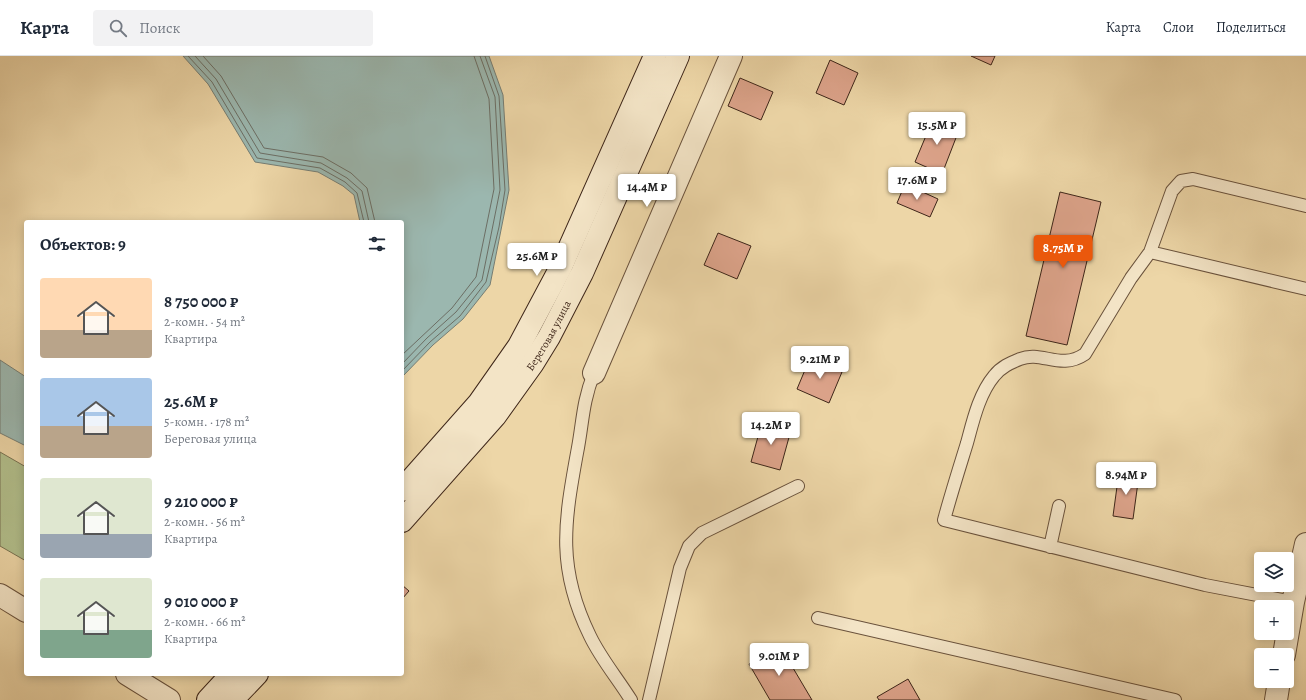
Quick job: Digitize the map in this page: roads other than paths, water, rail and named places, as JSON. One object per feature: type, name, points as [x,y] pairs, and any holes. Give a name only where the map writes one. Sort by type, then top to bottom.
[{"type":"main road","name":"Береговая улица","points":[[404,488],[479,403],[519,346],[560,269],[655,56]]},
{"type":"main road","name":"Береговая улица","points":[[404,519],[495,416],[533,363],[549,337],[582,273],[678,56]]},
{"type":"main road","points":[[594,373],[731,56]]},
{"type":"main road","points":[[1293,600],[1306,544]]},
{"type":"main road","points":[[0,595],[24,610]]},
{"type":"main road","points":[[130,676],[169,700]]},
{"type":"main road","points":[[208,700],[230,676]]},
{"type":"main road","points":[[232,700],[255,676]]},
{"type":"main road","points":[[1276,700],[1278,688]]},
{"type":"lane","points":[[1283,600],[1205,585],[944,520],[976,413],[985,390],[994,376],[1003,366],[1021,358],[1038,358],[1065,362],[1076,360],[1084,354],[1131,278],[1150,252],[1172,191],[1181,182],[1193,179],[1306,206]]},
{"type":"lane","points":[[1150,252],[1306,289]]},
{"type":"lane","points":[[594,373],[586,393],[582,413],[579,441],[567,509],[565,556],[573,598],[590,638],[631,700]]},
{"type":"lane","points":[[649,700],[680,568],[689,546],[702,533],[798,486]]},
{"type":"lane","points":[[1050,547],[1058,506]]},
{"type":"lane","points":[[818,618],[1175,700]]},
{"type":"water","points":[[183,56],[489,56],[503,95],[509,190],[490,285],[463,319],[433,345],[404,375],[404,220],[360,220],[354,195],[343,186],[318,172],[255,162],[208,84]]},
{"type":"water","points":[[0,360],[24,376],[24,445],[0,433]]}]
